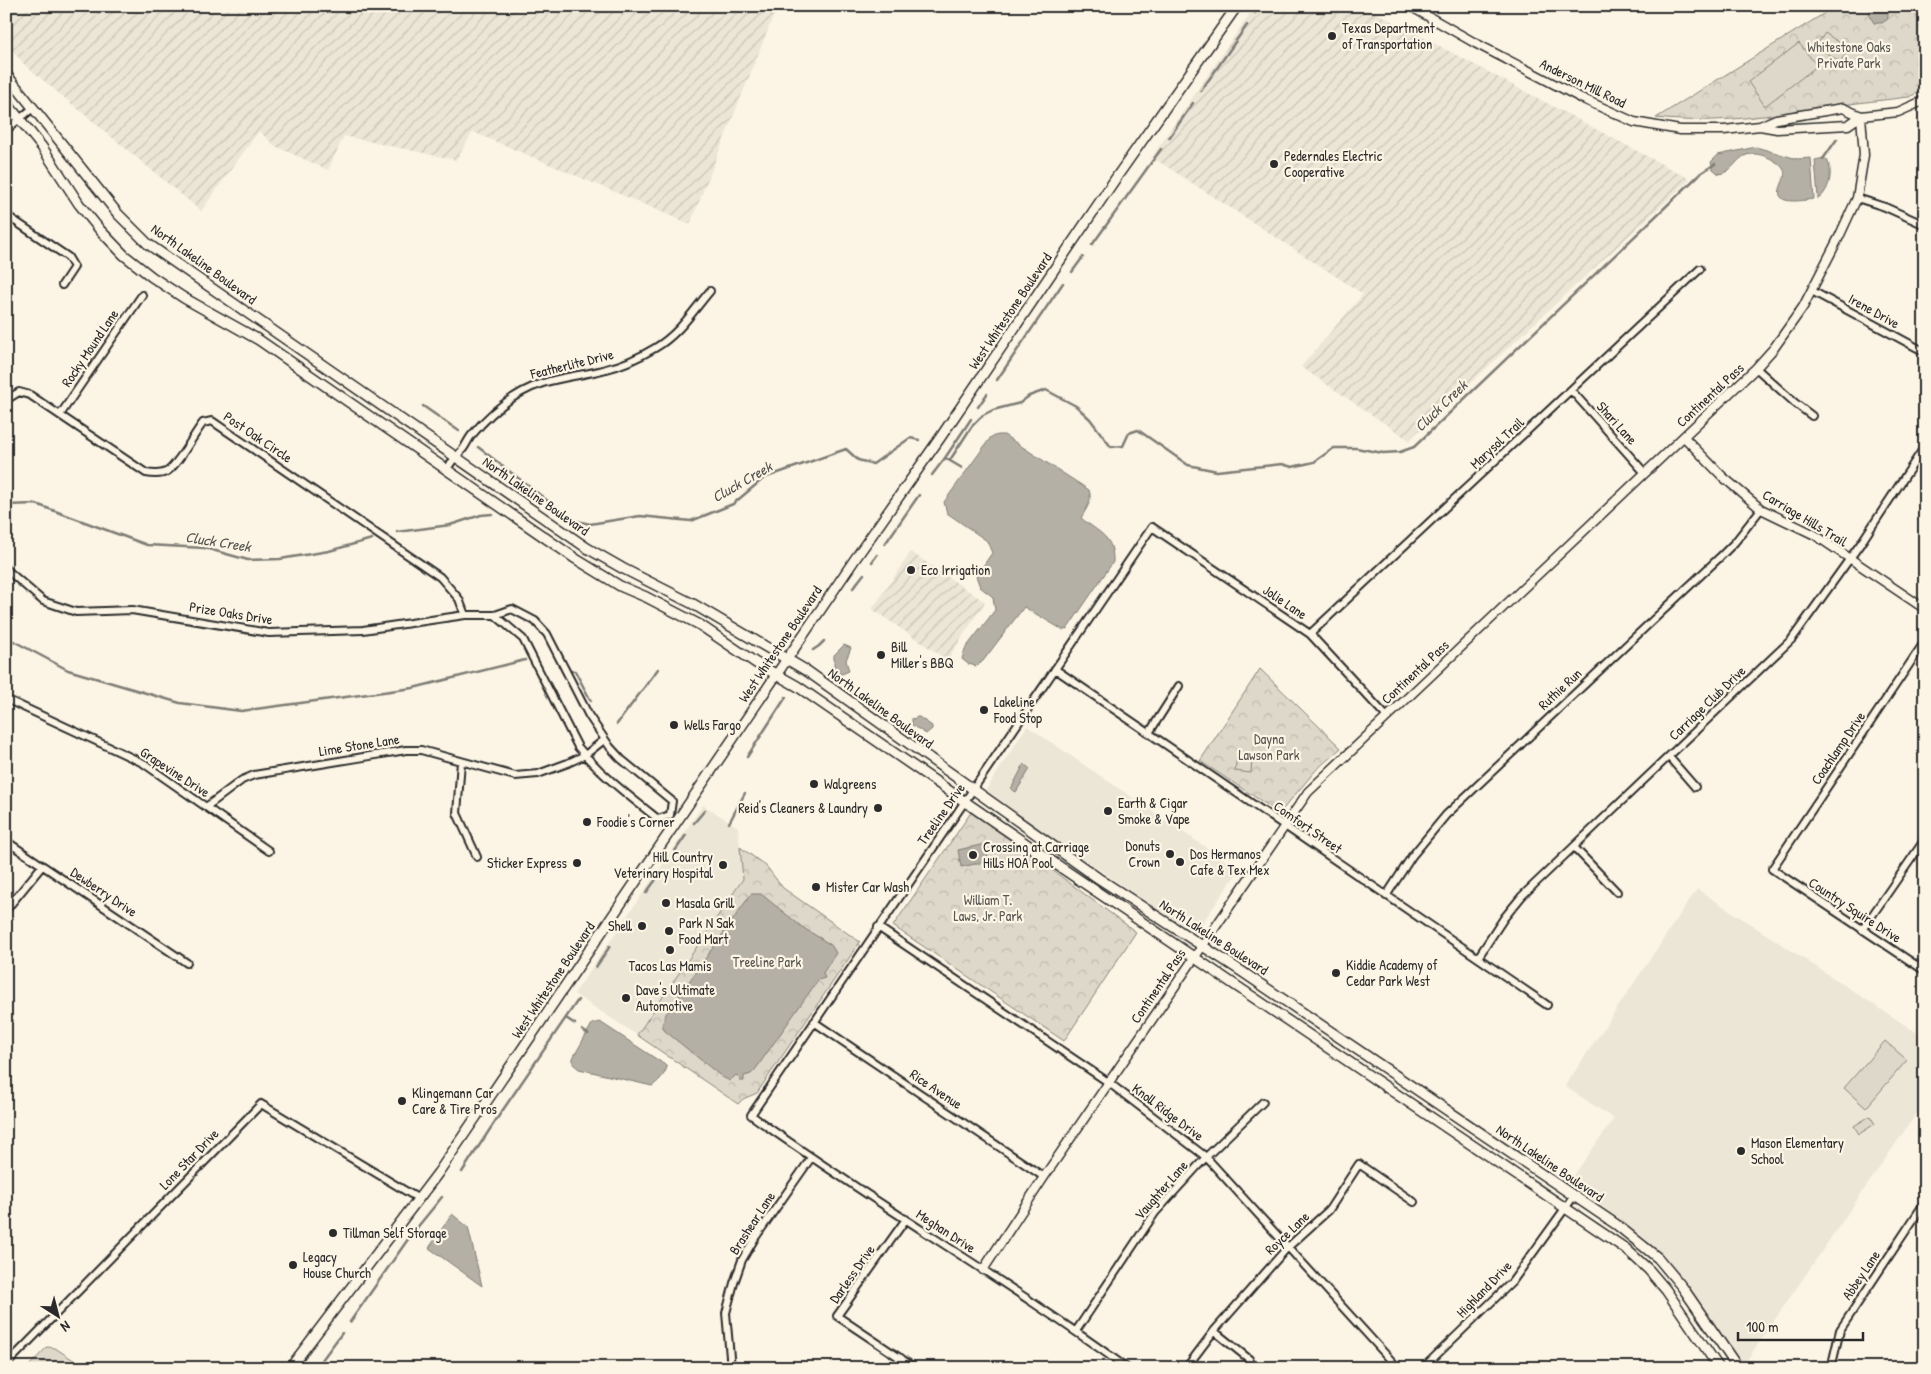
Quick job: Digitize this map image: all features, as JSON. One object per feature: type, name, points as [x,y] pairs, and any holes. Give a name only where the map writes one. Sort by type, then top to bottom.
[{"type":"main road","name":"West Whitestone Boulevard","points":[[290,1368],[419,1199],[517,1060],[673,818],[940,438],[1118,175],[1237,6]]},
{"type":"main road","name":"North Lakeline Boulevard","points":[[6,74],[118,214],[148,244],[587,548],[693,604],[806,672],[1107,884],[1202,945],[1616,1224],[1658,1258],[1683,1288],[1738,1368]]},
{"type":"main road","name":"North Lakeline Boulevard","points":[[6,102],[42,147],[79,204],[100,230],[124,255],[152,277],[184,298],[259,340],[576,559],[620,586],[646,597],[700,625],[756,663],[797,686],[1626,1249],[1649,1270],[1666,1290],[1719,1368]]},
{"type":"main road","points":[[310,377],[321,364]]},
{"type":"street","name":"Anderson Mill Road","points":[[1410,6],[1572,93],[1634,122],[1680,130],[1724,130],[1760,126],[1776,119],[1843,108],[1861,116]]},
{"type":"street","name":"Anderson Mill Road","points":[[1760,126],[1776,130],[1848,125],[1861,116],[1898,112],[1925,100]]},
{"type":"street","points":[[6,130],[33,108]]},
{"type":"street","name":"Continental Pass","points":[[983,1270],[1108,1082],[1308,792],[1756,368],[1789,328],[1812,291],[1857,198],[1864,155],[1861,116]]},
{"type":"street","points":[[1857,198],[1925,225]]},
{"type":"street","points":[[6,215],[68,257],[74,267],[62,285]]},
{"type":"street","name":"Marysol Trail","points":[[1310,634],[1700,269]]},
{"type":"street","name":"Featherlite Drive","points":[[446,470],[454,456],[492,414],[526,389],[543,383],[606,370],[658,347],[686,321],[710,291]]},
{"type":"street","name":"Irene Drive","points":[[1812,291],[1925,352]]},
{"type":"street","name":"Rocky Mound Lane","points":[[60,415],[142,295]]},
{"type":"street","points":[[1756,368],[1794,403],[1812,416]]},
{"type":"street","name":"Shari Lane","points":[[1571,390],[1645,473]]},
{"type":"street","name":"Post Oak Circle","points":[[6,400],[19,392],[30,395],[146,473],[167,472],[175,464],[203,423],[212,421],[440,577],[459,599],[465,615]]},
{"type":"street","name":"Carriage Hills Trail","points":[[1684,437],[1723,477],[1761,509],[1815,535],[1925,609]]},
{"type":"street","name":"Carriage Club Drive","points":[[1478,956],[1504,918],[1522,896],[1792,639],[1849,559],[1925,446]]},
{"type":"street","name":"Ruthie Run","points":[[1386,896],[1412,856],[1446,815],[1736,542],[1761,509]]},
{"type":"street","name":"Jolie Lane","points":[[1152,527],[1310,634],[1387,717]]},
{"type":"street","name":"Treeline Drive","points":[[751,1115],[1152,527]]},
{"type":"street","name":"Prize Oaks Drive","points":[[6,569],[43,601],[76,612],[132,610],[269,633],[363,630],[465,615],[495,615],[512,609],[525,614],[541,626],[553,644],[589,716],[604,740],[621,759],[672,801],[673,818]]},
{"type":"street","points":[[495,615],[523,639],[578,747],[585,755],[628,797],[658,819],[673,818]]},
{"type":"street","name":"Coachlamp Drive","points":[[1772,869],[1925,641]]},
{"type":"street","name":"Comfort Street","points":[[1055,669],[1547,1004]]},
{"type":"street","points":[[1149,733],[1179,686]]},
{"type":"street","name":"Grapevine Drive","points":[[6,699],[143,763],[269,851]]},
{"type":"street","name":"Lime Stone Lane","points":[[206,807],[242,780],[254,775],[406,750],[421,750],[515,776],[538,774],[585,755],[604,740]]},
{"type":"street","points":[[1669,757],[1694,787]]},
{"type":"street","points":[[461,762],[457,814],[477,857]]},
{"type":"street","points":[[1862,930],[1925,839]]},
{"type":"street","name":"Dewberry Drive","points":[[6,841],[187,963]]},
{"type":"street","points":[[1574,847],[1616,892]]},
{"type":"street","points":[[6,910],[42,866]]},
{"type":"street","name":"Country Squire Drive","points":[[1772,869],[1925,971]]},
{"type":"street","name":"Knoll Ridge Drive","points":[[878,927],[1108,1082],[1206,1157],[1398,1368]]},
{"type":"street","name":"Rice Avenue","points":[[814,1022],[1044,1177]]},
{"type":"street","name":"Vaughter Lane","points":[[1076,1331],[1154,1213],[1206,1157],[1263,1102]]},
{"type":"street","name":"Lone Star Drive","points":[[6,1366],[261,1104],[419,1199]]},
{"type":"street","name":"Meghan Drive","points":[[751,1115],[811,1158],[1076,1331],[1127,1368]]},
{"type":"street","name":"Brashear Lane","points":[[731,1368],[726,1314],[742,1260],[755,1238],[811,1158]]},
{"type":"street","name":"Royce Lane","points":[[1186,1368],[1214,1331],[1287,1248],[1329,1210],[1359,1164],[1414,1202]]},
{"type":"street","name":"Highland Drive","points":[[1423,1368],[1512,1282],[1574,1196]]},
{"type":"street","name":"Abbey Lane","points":[[1833,1368],[1840,1330],[1925,1202]]},
{"type":"street","name":"Darless Drive","points":[[906,1219],[837,1316],[915,1368]]},
{"type":"street","points":[[1214,1331],[1249,1359]]},
{"type":"street","points":[[894,1368],[900,1358]]},
{"type":"shaded area","points":[[6,6],[781,6],[773,17],[690,224],[473,132],[456,160],[344,136],[328,170],[275,146],[259,131],[201,211],[26,66],[6,44]]},
{"type":"shaded area","points":[[1255,6],[1364,6],[1690,179],[1409,440],[1301,367],[1363,294],[1152,157]]},
{"type":"shaded area","points":[[1871,6],[1879,8],[1887,6],[1890,9],[1888,19],[1882,23],[1874,23],[1869,15]]},
{"type":"shaded area","points":[[1756,147],[1797,159],[1811,158],[1814,199],[1794,201],[1783,199],[1780,196],[1780,189],[1785,174],[1784,170],[1775,161],[1762,155],[1748,154],[1743,156],[1725,173],[1719,174],[1713,169],[1711,162],[1718,155]]},
{"type":"shaded area","points":[[1824,158],[1829,165],[1830,176],[1828,187],[1818,199],[1815,160]]},
{"type":"shaded area","points":[[1004,435],[1089,490],[1090,501],[1081,518],[1108,541],[1113,553],[1113,562],[1068,628],[1063,630],[1024,607],[983,661],[976,666],[968,664],[962,659],[965,649],[995,610],[993,597],[980,587],[976,576],[992,553],[987,541],[947,513],[944,502],[991,437]]},
{"type":"shaded area","points":[[911,552],[985,602],[947,660],[872,609]]},
{"type":"shaded area","points":[[844,645],[851,648],[846,660],[849,671],[838,674],[834,668],[834,655]]},
{"type":"shaded area","points":[[917,717],[932,726],[932,729],[926,734],[912,725],[912,718]]},
{"type":"shaded area","points":[[1027,726],[1239,870],[1195,934],[984,793]]},
{"type":"shaded area","points":[[1024,764],[1030,769],[1016,792],[1011,789]]},
{"type":"shaded area","points":[[703,805],[738,827],[743,879],[637,1035],[574,994]]},
{"type":"shaded area","name":"Crossing at Carriage Hills HOA Pool","points":[[985,844],[989,861],[961,867],[958,850]]},
{"type":"shaded area","name":"Mason Elementary School","points":[[1697,889],[1925,1038],[1925,1101],[1743,1366],[1645,1239],[1569,1182],[1614,1119],[1565,1086]]},
{"type":"shaded area","name":"Treeline Park","points":[[751,894],[761,894],[802,927],[831,945],[836,953],[823,973],[825,978],[818,980],[755,1070],[751,1074],[744,1076],[744,1081],[740,1081],[736,1075],[730,1081],[722,1077],[665,1031],[662,1025],[666,1014]]},
{"type":"shaded area","points":[[600,1022],[667,1066],[659,1080],[652,1086],[579,1069],[573,1064],[573,1058],[592,1024]]},
{"type":"shaded area","points":[[452,1214],[468,1227],[482,1286],[429,1248]]},
{"type":"green space","name":"Whitestone Oaks Private Park","points":[[1836,6],[1925,6],[1920,28],[1925,35],[1925,89],[1909,97],[1744,118],[1678,120],[1656,118]]},
{"type":"green space","points":[[1825,33],[1849,49],[1840,62],[1816,46]]},
{"type":"green space","points":[[1799,43],[1817,66],[1765,106],[1748,82]]},
{"type":"green space","name":"Dayna Lawson Park","points":[[1260,669],[1341,748],[1316,770],[1283,809],[1272,808],[1200,761]]},
{"type":"green space","points":[[1237,756],[1252,758],[1251,773],[1235,771]]},
{"type":"green space","name":"William T. Laws, Jr. Park","points":[[972,811],[1136,932],[1064,1041],[893,926]]},
{"type":"green space","name":"Treeline Park","points":[[740,847],[766,866],[783,888],[860,942],[757,1093],[743,1099],[738,1104],[637,1035],[743,879]]},
{"type":"green space","points":[[1885,1041],[1907,1060],[1866,1108],[1844,1088]]},
{"type":"green space","points":[[1870,1116],[1875,1124],[1859,1134],[1854,1126]]},
{"type":"green space","points":[[47,1347],[55,1348],[86,1368],[27,1368]]},
{"type":"waterway","points":[[1255,13],[1259,6]]},
{"type":"waterway","points":[[1201,91],[1247,25]]},
{"type":"waterway","points":[[1169,138],[1193,103]]},
{"type":"waterway","name":"Cluck Creek","points":[[1823,159],[1837,139]]},
{"type":"waterway","points":[[1092,245],[1161,149]]},
{"type":"waterway","name":"Cluck Creek","points":[[950,460],[972,426],[983,415],[993,410],[1020,403],[1029,396],[1046,390],[1076,406],[1090,419],[1111,447],[1123,446],[1129,433],[1138,430],[1188,465],[1217,471],[1282,464],[1292,467],[1314,462],[1334,448],[1356,448],[1383,453],[1400,452],[1414,447],[1701,173],[1715,164]]},
{"type":"waterway","points":[[1072,272],[1083,257]]},
{"type":"waterway","points":[[997,380],[1063,283]]},
{"type":"waterway","points":[[978,407],[987,394]]},
{"type":"waterway","points":[[423,406],[459,431]]},
{"type":"waterway","points":[[932,475],[971,419]]},
{"type":"waterway","name":"Cluck Creek","points":[[478,447],[553,505],[564,518],[590,524],[640,516],[691,521],[733,504],[764,478],[846,449],[858,460],[873,464],[910,438],[919,440]]},
{"type":"waterway","points":[[945,458],[962,468]]},
{"type":"waterway","points":[[885,544],[919,495]]},
{"type":"waterway","name":"Cluck Creek","points":[[6,505],[36,504],[147,545],[205,548],[248,560],[280,559],[329,551],[372,539]]},
{"type":"waterway","name":"Cluck Creek","points":[[397,532],[450,525],[481,515],[492,514]]},
{"type":"waterway","points":[[872,562],[877,555]]},
{"type":"waterway","points":[[853,588],[864,574]]},
{"type":"waterway","points":[[6,637],[68,670],[180,703],[241,711],[413,688],[525,660]]},
{"type":"waterway","points":[[813,650],[824,641]]},
{"type":"waterway","points":[[617,724],[658,669]]},
{"type":"waterway","points":[[570,671],[575,671],[591,701]]},
{"type":"waterway","points":[[747,757],[786,697]]},
{"type":"waterway","points":[[729,823],[745,793]]},
{"type":"waterway","points":[[694,823],[705,810]]},
{"type":"waterway","points":[[675,851],[686,835]]},
{"type":"waterway","points":[[646,893],[660,874]]},
{"type":"waterway","points":[[596,967],[610,946]]},
{"type":"waterway","points":[[462,1172],[578,1000]]},
{"type":"waterway","points":[[566,1018],[575,1024]]},
{"type":"waterway","points":[[582,1030],[588,1034]]},
{"type":"waterway","points":[[350,1322],[411,1235],[442,1197]]},
{"type":"waterway","points":[[316,1368],[342,1333]]},
{"type":"place","name":"Texas Department of Transportation","points":[[1332,36]]},
{"type":"place","name":"Pedernales Electric Cooperative","points":[[1274,164]]},
{"type":"place","name":"Eco Irrigation","points":[[911,570]]},
{"type":"place","name":"Bill Miller's BBQ","points":[[881,655]]},
{"type":"place","name":"Lakeline Food Stop","points":[[984,710]]},
{"type":"place","name":"Wells Fargo","points":[[674,725]]},
{"type":"place","name":"Walgreens","points":[[814,784]]},
{"type":"place","name":"Reid's Cleaners & Laundry","points":[[878,808]]},
{"type":"place","name":"Earth & Cigar Smoke & Vape","points":[[1108,811]]},
{"type":"place","name":"Foodie's Corner","points":[[587,822]]},
{"type":"place","name":"Donuts Crown","points":[[1170,854]]},
{"type":"place","name":"Crossing at Carriage Hills HOA Pool","points":[[973,855]]},
{"type":"place","name":"Dos Hermanos Cafe & Tex Mex","points":[[1180,862]]},
{"type":"place","name":"Sticker Express","points":[[577,863]]},
{"type":"place","name":"Hill Country Veterinary Hospital","points":[[723,865]]},
{"type":"place","name":"Mister Car Wash","points":[[816,887]]},
{"type":"place","name":"Masala Grill","points":[[666,903]]},
{"type":"place","name":"Shell","points":[[642,926]]},
{"type":"place","name":"Park N Sak Food Mart","points":[[669,931]]},
{"type":"place","name":"Tacos Las Mamis","points":[[670,950]]},
{"type":"place","name":"Kiddie Academy of Cedar Park West","points":[[1336,973]]},
{"type":"place","name":"Dave's Ultimate Automotive","points":[[626,998]]},
{"type":"place","name":"Klingemann Car Care & Tire Pros","points":[[402,1101]]},
{"type":"place","name":"Mason Elementary School","points":[[1741,1151]]},
{"type":"place","name":"Tillman Self Storage","points":[[333,1233]]},
{"type":"place","name":"Legacy House Church","points":[[293,1265]]}]
